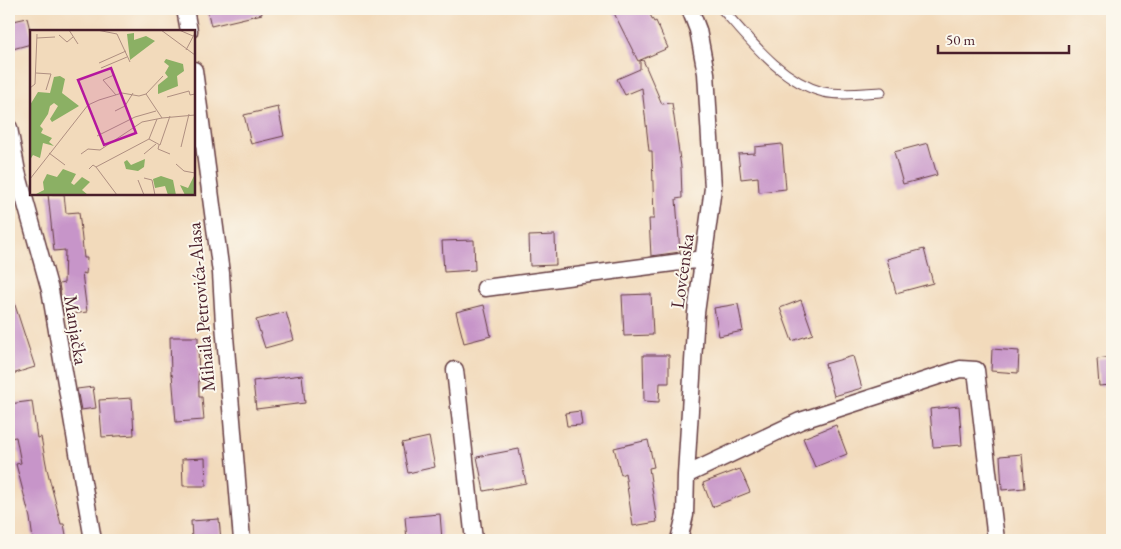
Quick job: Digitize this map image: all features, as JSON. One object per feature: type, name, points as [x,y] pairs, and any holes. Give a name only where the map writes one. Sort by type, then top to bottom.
[{"type":"street","points":[[185,9],[189,30]]},
{"type":"street","name":"Lovćenska","points":[[679,540],[686,515],[686,475],[696,313],[714,188],[706,73],[698,30],[690,9]]},
{"type":"street","name":"Mihaila Petrovića-Alasa","points":[[195,78],[221,273],[225,343],[242,540]]},
{"type":"street","name":"Manjačka","points":[[9,128],[18,172],[50,290],[93,540]]},
{"type":"street","points":[[485,288],[703,258]]},
{"type":"street","points":[[686,475],[800,420],[960,369],[976,370],[996,540]]},
{"type":"street","points":[[455,370],[474,540]]},
{"type":"lane","points":[[722,9],[768,58],[792,78],[806,86],[823,92],[835,93],[881,92]]},
{"type":"building","points":[[207,9],[261,9],[262,14],[211,26]]},
{"type":"building","points":[[612,9],[647,9],[654,22],[656,21],[668,48],[638,61]]},
{"type":"building","points":[[27,18],[30,30],[30,44],[9,50],[9,22]]},
{"type":"building","points":[[643,60],[662,104],[672,103],[681,167],[682,198],[676,199],[680,252],[651,256],[649,219],[654,219],[652,151],[649,151],[642,88],[625,95],[617,79],[640,69],[640,61]]},
{"type":"building","points":[[278,107],[284,136],[251,144],[244,115]]},
{"type":"building","points":[[928,143],[937,175],[903,184],[894,152]]},
{"type":"building","points":[[782,144],[786,189],[759,192],[758,177],[741,179],[738,154],[755,153],[755,147]]},
{"type":"building","points":[[48,195],[64,195],[66,213],[79,212],[84,258],[87,258],[86,274],[82,273],[87,312],[64,315],[59,284],[64,283],[65,250],[54,251]]},
{"type":"building","points":[[555,235],[556,265],[530,266],[529,236]]},
{"type":"building","points":[[474,240],[475,270],[444,272],[442,241]]},
{"type":"building","points":[[924,249],[933,283],[896,293],[887,259]]},
{"type":"building","points":[[651,294],[653,335],[624,336],[622,295]]},
{"type":"building","points":[[9,296],[12,296],[35,367],[9,375]]},
{"type":"building","points":[[801,300],[813,334],[792,341],[780,308]]},
{"type":"building","points":[[738,304],[743,331],[719,336],[714,308]]},
{"type":"building","points":[[484,305],[491,336],[464,343],[456,312]]},
{"type":"building","points":[[286,312],[294,340],[265,348],[256,320]]},
{"type":"building","points":[[170,337],[198,337],[199,397],[202,397],[204,420],[176,422],[171,375]]},
{"type":"building","points":[[992,349],[1019,351],[1018,373],[991,371]]},
{"type":"building","points":[[643,355],[669,355],[669,383],[660,383],[659,402],[644,401]]},
{"type":"building","points":[[853,356],[862,388],[834,396],[825,364]]},
{"type":"building","points":[[1112,357],[1112,385],[1099,386],[1097,359]]},
{"type":"building","points":[[302,375],[305,403],[256,409],[253,381]]},
{"type":"building","points":[[93,387],[96,408],[81,410],[77,389]]},
{"type":"building","points":[[132,398],[134,435],[102,437],[99,400]]},
{"type":"building","points":[[32,401],[37,438],[41,437],[47,469],[67,540],[33,540],[30,518],[16,464],[21,463],[16,437],[9,438],[9,404]]},
{"type":"building","points":[[959,406],[962,445],[933,447],[930,409]]},
{"type":"building","points":[[580,411],[582,425],[567,426],[565,413]]},
{"type":"building","points":[[836,425],[847,454],[815,467],[803,438]]},
{"type":"building","points":[[429,437],[435,467],[408,473],[402,443]]},
{"type":"building","points":[[648,440],[654,467],[649,468],[657,522],[633,526],[625,473],[621,475],[614,448]]},
{"type":"building","points":[[519,449],[526,483],[484,491],[477,457]]},
{"type":"building","points":[[1022,454],[1025,488],[1002,490],[1000,456]]},
{"type":"building","points":[[205,458],[206,486],[183,486],[182,459]]},
{"type":"building","points":[[740,469],[750,492],[712,507],[703,483]]},
{"type":"building","points":[[440,514],[442,540],[407,540],[405,517]]},
{"type":"building","points":[[219,519],[221,540],[192,540],[191,521]]}]
